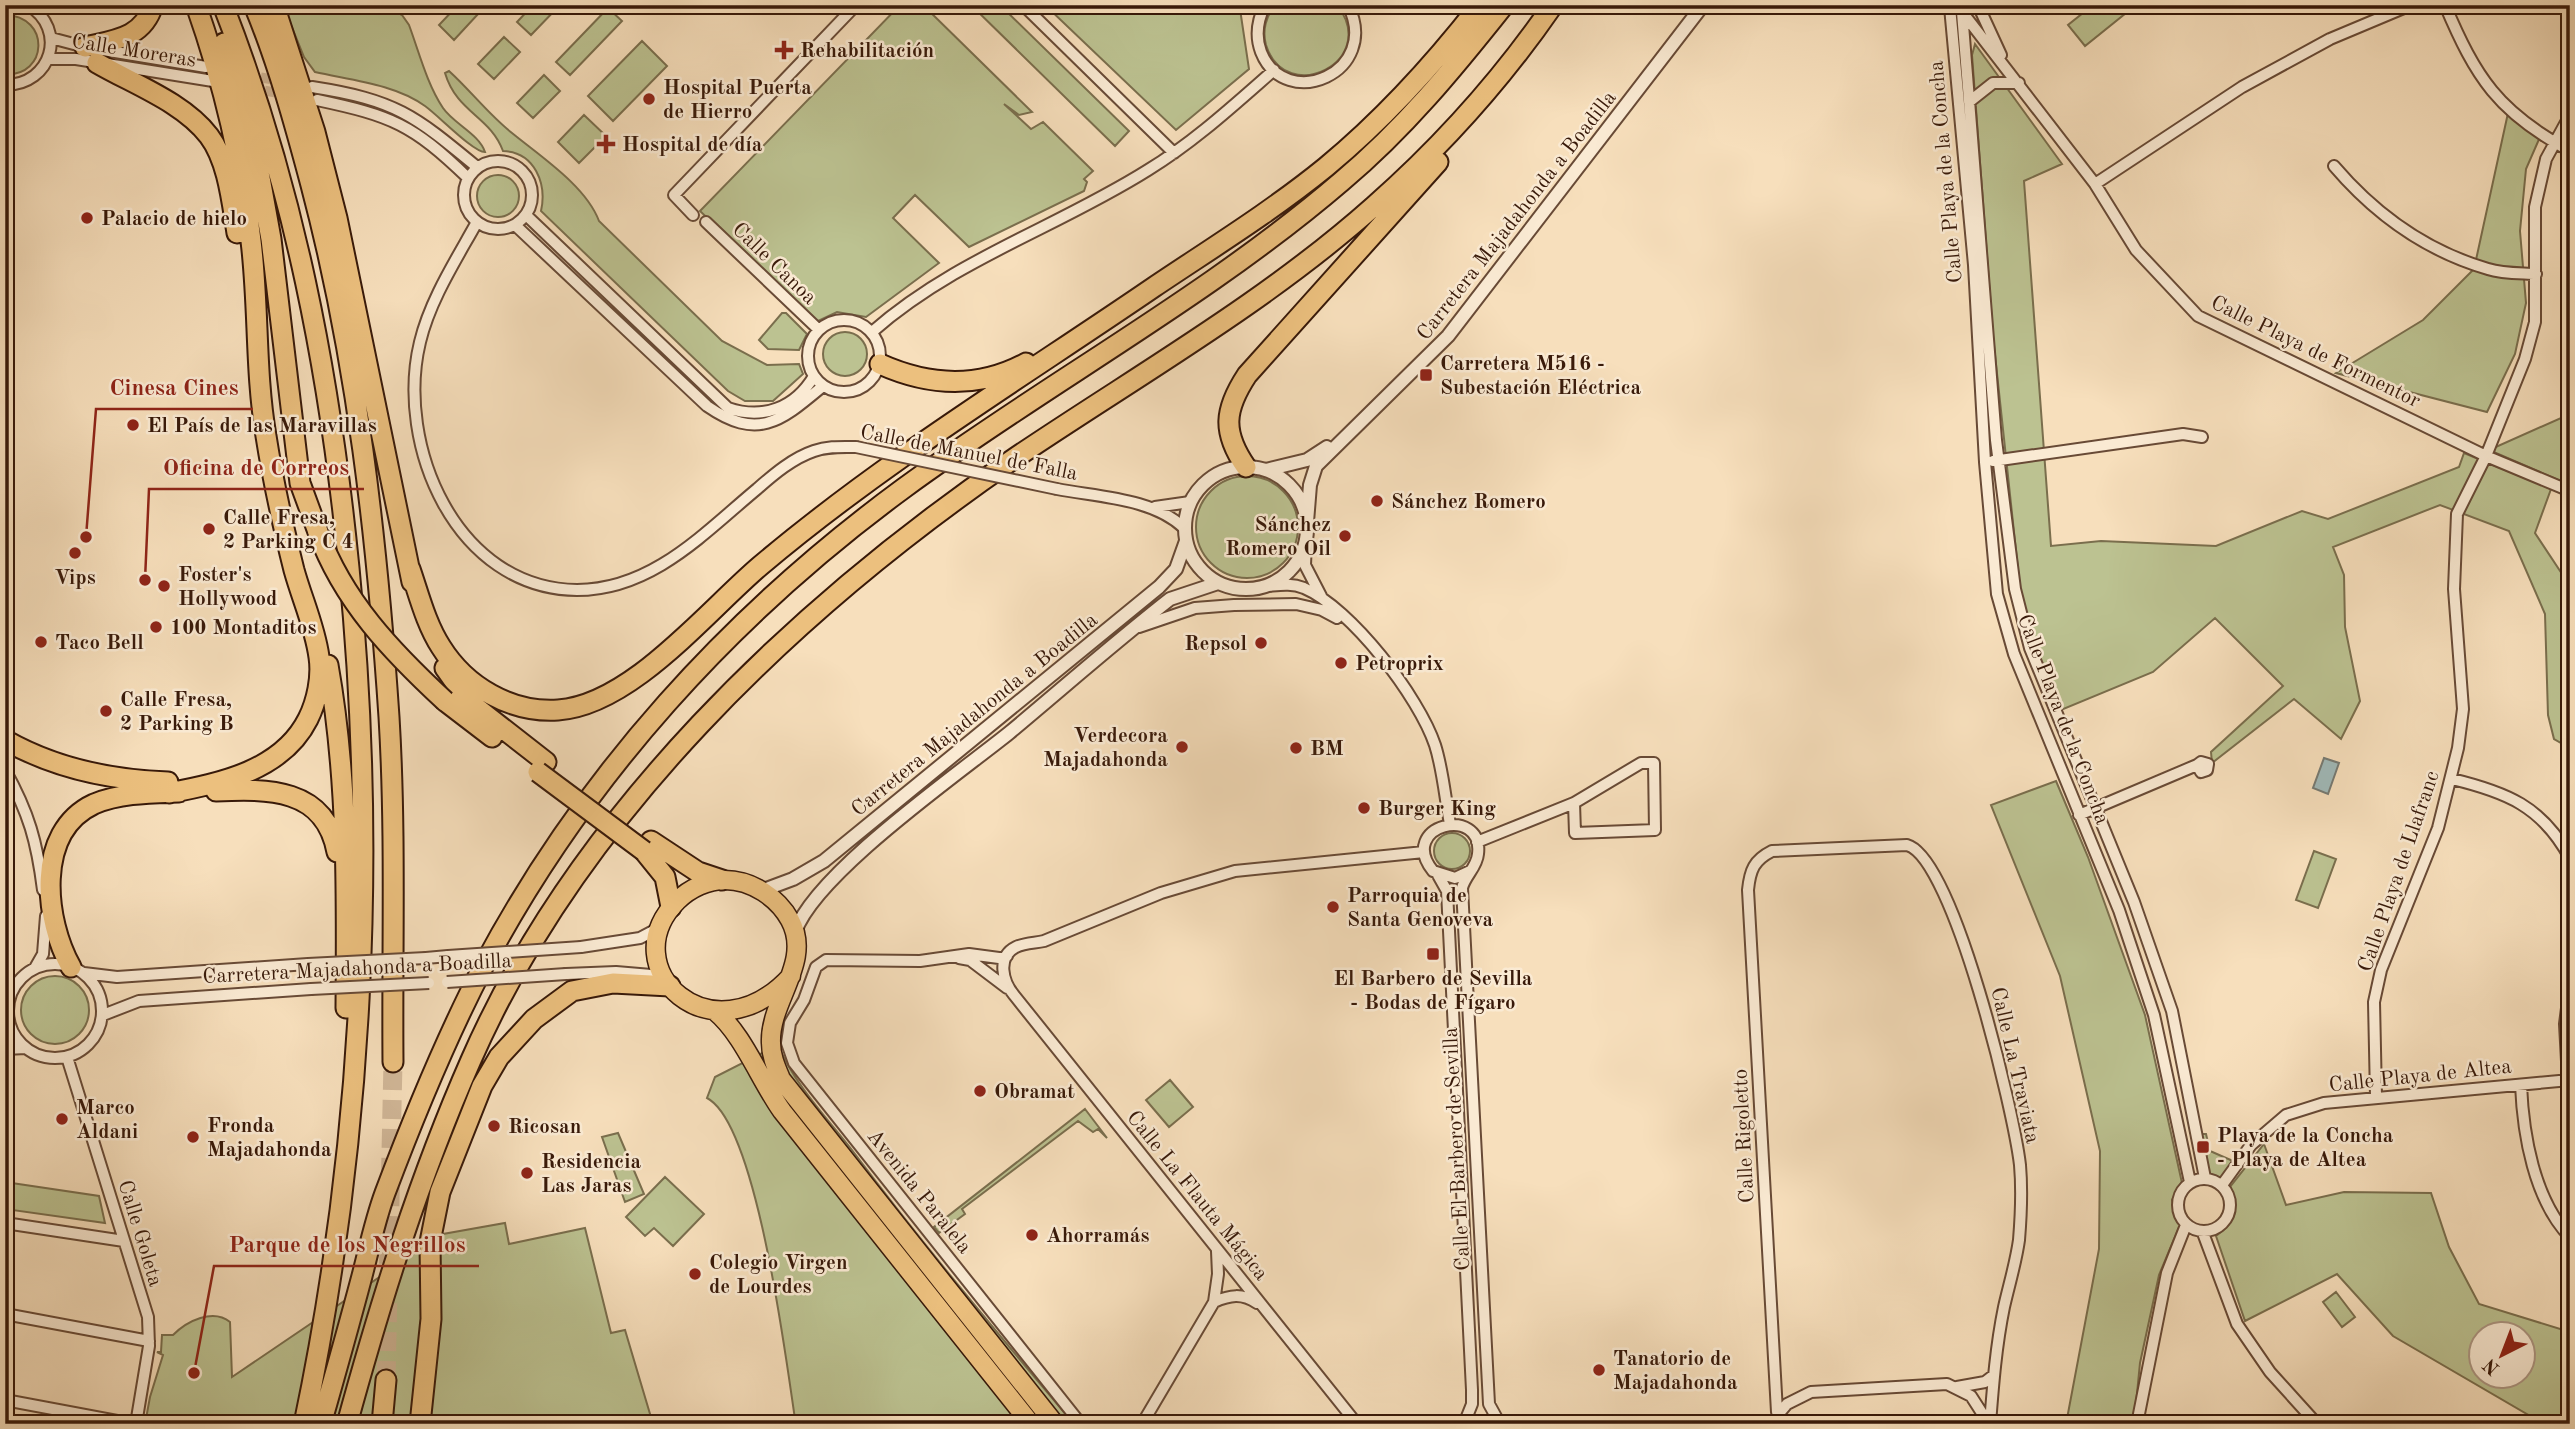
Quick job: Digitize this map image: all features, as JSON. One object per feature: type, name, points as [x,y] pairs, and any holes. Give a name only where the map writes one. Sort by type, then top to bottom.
[{"type":"highway","points":[[91,55],[129,36],[149,18],[153,5]]},
{"type":"highway","points":[[169,793],[220,783],[245,774],[275,756],[300,732],[308,720],[318,686],[319,658],[286,534],[266,438],[257,348],[252,242],[230,112],[196,5]]},
{"type":"highway","points":[[211,5],[255,150],[271,239],[300,483],[327,557],[358,610],[400,660],[445,701],[542,767],[647,846],[698,872],[722,880],[741,882],[761,891],[783,910],[795,932],[797,953],[774,1022],[771,1041],[781,1079],[1055,1424]]},
{"type":"highway","points":[[223,5],[272,145],[318,329],[345,529],[363,761],[359,1023],[346,1158],[315,1370],[304,1424]]},
{"type":"highway","points":[[254,5],[299,141],[321,223],[343,319],[362,435],[373,526],[389,719],[393,1062]]},
{"type":"highway","points":[[274,5],[315,132],[337,218],[419,613],[434,649],[449,675],[470,702],[542,767]]},
{"type":"highway","points":[[410,569],[439,645],[457,668],[485,691],[513,704],[542,710],[572,708],[600,700],[648,667],[749,576],[842,499],[1326,167],[1417,80],[1480,5]]},
{"type":"highway","points":[[321,1424],[383,1198],[445,1046],[484,965],[526,893],[603,778],[663,706],[752,613],[826,548],[901,490],[1238,261],[1343,180],[1442,83],[1504,5]]},
{"type":"highway","points":[[347,1424],[412,1206],[472,1056],[555,908],[634,800],[743,679],[848,583],[930,518],[1267,290],[1370,210],[1420,164],[1470,111],[1526,43],[1553,5]]},
{"type":"highway","points":[[1256,468],[1234,447],[1228,425],[1233,395],[1247,375],[1462,135],[1532,49],[1561,5]]},
{"type":"highway","points":[[91,55],[195,121],[210,138],[219,156],[234,215],[257,348]]},
{"type":"highway","points":[[880,364],[910,377],[935,382],[982,380],[1012,370],[1153,288]]},
{"type":"highway","points":[[286,534],[326,655],[336,713],[346,940],[346,1158]]},
{"type":"highway","points":[[5,740],[86,773],[130,781],[182,782],[245,774]]},
{"type":"highway","points":[[78,970],[60,947],[49,916],[49,887],[54,855],[71,822],[93,805],[110,799],[169,793],[269,789],[295,797],[314,811],[328,828],[336,844],[346,940]]},
{"type":"highway","points":[[647,846],[665,877],[671,908]]},
{"type":"highway","points":[[722,880],[689,891],[671,908],[659,928],[656,950],[667,981],[688,1002],[715,1011],[740,1010],[759,1003],[790,976]]},
{"type":"highway","points":[[420,1424],[430,1318],[430,1242],[440,1192],[482,1086],[499,1057],[534,1018],[572,991],[613,983],[667,981]]},
{"type":"highway","points":[[715,1011],[735,1030],[764,1086],[782,1111],[1031,1424]]},
{"type":"highway","points":[[382,1424],[386,1380]]},
{"type":"street","points":[[5,85],[30,80],[41,72],[49,59],[51,38],[47,24],[27,5]]},
{"type":"street","points":[[694,213],[674,195],[856,5]]},
{"type":"street","points":[[678,197],[862,5]]},
{"type":"street","points":[[1023,5],[1174,153]]},
{"type":"street","points":[[1259,8],[1258,44],[1273,70],[1302,82],[1318,81],[1344,65],[1353,52],[1356,36],[1348,5]]},
{"type":"street","name":"Carretera Majadahonda a Boadilla","points":[[1307,522],[1310,485],[1316,466],[1448,336],[1703,5]]},
{"type":"street","name":"Calle Playa de Formentor","points":[[1978,5],[2007,67]]},
{"type":"street","points":[[2095,184],[2242,87],[2330,39],[2411,5]]},
{"type":"street","points":[[2445,5],[2468,58],[2481,80],[2503,105],[2570,151]]},
{"type":"street","points":[[1949,6],[1965,10]]},
{"type":"street","name":"Calle Playa de la Concha","points":[[1949,6],[1974,265],[1985,462],[1997,594],[2014,654],[2119,910],[2154,1015],[2190,1182]]},
{"type":"street","name":"Calle Playa de Formentor","points":[[1965,10],[2095,184],[2136,250],[2198,316],[2486,456],[2570,491]]},
{"type":"street","name":"Calle Playa de la Concha","points":[[1965,10],[1969,102],[1999,460],[2015,589],[2030,648],[2134,901],[2172,1011],[2205,1178]]},
{"type":"street","name":"Calle Moreras","points":[[51,38],[91,55],[212,81]]},
{"type":"street","name":"Calle Moreras","points":[[49,59],[91,55],[206,68]]},
{"type":"street","points":[[872,332],[955,271],[1087,205],[1174,153],[1273,70]]},
{"type":"street","points":[[1969,102],[1993,83],[2018,83]]},
{"type":"street","points":[[312,87],[370,97],[405,111],[444,138],[477,167]]},
{"type":"street","points":[[317,100],[365,109],[400,124],[435,147],[468,178]]},
{"type":"street","name":"Calle Playa de Llafranc","points":[[2376,1096],[2374,1002],[2381,970],[2431,847],[2452,779],[2463,709],[2454,589],[2457,514],[2486,456],[2525,359],[2535,322],[2535,207],[2546,159],[2570,116]]},
{"type":"street","points":[[498,161],[518,167],[530,184],[531,205],[526,215],[515,225],[495,230],[477,222],[470,215],[463,197],[468,178],[477,167],[498,161]]},
{"type":"street","points":[[2334,166],[2382,215],[2445,254],[2490,270],[2536,274]]},
{"type":"street","points":[[526,215],[728,408],[744,414],[776,410],[793,401],[814,376]]},
{"type":"street","name":"Calle de Manuel de Falla","points":[[477,222],[429,315],[420,342],[414,395],[423,455],[449,514],[470,541],[506,569],[545,586],[575,590],[606,588],[631,580],[680,553],[799,457],[835,446],[856,447],[1149,507],[1174,519],[1185,534]]},
{"type":"street","name":"Calle Canoa","points":[[705,224],[817,332]]},
{"type":"street","points":[[515,225],[723,417],[742,424],[770,423],[800,407],[823,386]]},
{"type":"street","points":[[838,320],[851,320],[872,332],[881,353],[875,375],[857,390],[834,391],[823,386],[814,376],[808,356],[817,332],[838,320]]},
{"type":"street","points":[[1985,462],[2183,434],[2202,438]]},
{"type":"street","name":"Carretera Majadahonda a Boadilla","points":[[1256,468],[1307,460],[1345,436]]},
{"type":"street","points":[[1322,599],[1288,584],[1251,589],[1218,583],[1198,565],[1185,534],[1190,502],[1200,487],[1213,476],[1229,469],[1256,468],[1294,490],[1307,522],[1306,565],[1309,578],[1322,599],[1354,628],[1395,673],[1420,707],[1436,747],[1450,824]]},
{"type":"street","name":"Calle de Manuel de Falla","points":[[1149,507],[1190,502]]},
{"type":"street","name":"Carretera Majadahonda a Boadilla","points":[[761,891],[793,879],[824,861],[1121,619],[1176,569],[1185,534]]},
{"type":"street","points":[[1267,586],[1285,576],[1298,560],[1306,541]]},
{"type":"street","name":"Carretera Majadahonda a Boadilla","points":[[795,932],[805,912],[844,868],[1132,630],[1170,599],[1218,583]]},
{"type":"street","points":[[1132,630],[1195,608],[1296,604],[1322,610],[1354,628]]},
{"type":"street","points":[[1477,842],[1574,803],[1641,763],[1654,763],[1655,830],[1575,833],[1574,803]]},
{"type":"street","points":[[2080,815],[2197,765]]},
{"type":"street","points":[[5,770],[24,807],[37,842],[49,916],[43,954],[35,968],[19,981],[7,1000],[10,1026],[26,1048],[38,1056],[67,1058],[90,1044],[103,1015],[99,992],[78,970]]},
{"type":"street","points":[[2452,779],[2495,789],[2522,802],[2549,825],[2570,858]]},
{"type":"street","points":[[1450,824],[1467,829],[1477,842],[1478,858],[1470,871],[1455,878],[1438,875],[1428,865],[1424,852],[1425,844],[1434,830],[1450,824]]},
{"type":"street","name":"Calle La Traviata","points":[[1758,860],[1772,851],[1907,845],[1920,851],[1944,892],[1978,986],[2009,1104],[2020,1166],[2019,1240],[1994,1375],[1990,1424]]},
{"type":"street","points":[[955,957],[969,954],[999,958],[1007,956],[1017,946],[1044,941],[1200,880],[1235,871],[1424,852]]},
{"type":"street","name":"Calle Rigoletto","points":[[1758,860],[1750,874],[1748,890],[1776,1383],[1770,1420]]},
{"type":"street","name":"Calle El Barbero de Sevilla","points":[[1470,871],[1462,888],[1489,1404],[1498,1424]]},
{"type":"street","name":"Calle El Barbero de Sevilla","points":[[1438,875],[1447,891],[1472,1390],[1472,1404],[1464,1424]]},
{"type":"street","name":"Carretera Majadahonda a Boadilla","points":[[35,968],[47,965],[117,977],[426,958],[581,947],[640,938],[659,928]]},
{"type":"street","points":[[1007,956],[1004,978],[1009,989]]},
{"type":"street","name":"Avenida Paralela","points":[[955,957],[920,961],[826,960],[816,967],[804,1000],[790,1023],[787,1043],[794,1063],[1081,1424]]},
{"type":"street","name":"Calle La Flauta Mágica","points":[[955,957],[970,960],[1009,989],[1357,1424]]},
{"type":"street","name":"Carretera Majadahonda a Boadilla","points":[[103,1015],[139,1000],[311,989],[615,972],[667,981]]},
{"type":"street","points":[[2569,1080],[2564,1024],[2570,984]]},
{"type":"street","points":[[5,1049],[26,1048]]},
{"type":"street","name":"Calle Goleta","points":[[67,1058],[148,1317],[149,1341],[135,1424]]},
{"type":"street","name":"Calle Playa de Altea","points":[[2222,1185],[2250,1145],[2286,1115],[2324,1103],[2376,1096],[2569,1080]]},
{"type":"street","points":[[2521,1085],[2522,1107],[2538,1181],[2552,1212],[2570,1237]]},
{"type":"street","points":[[2137,1424],[2164,1285],[2186,1225],[2179,1201],[2190,1182],[2205,1178],[2222,1185],[2231,1206],[2220,1228],[2203,1233],[2186,1225]]},
{"type":"street","points":[[5,1223],[124,1241]]},
{"type":"street","points":[[2203,1233],[2237,1324],[2270,1372],[2317,1424]]},
{"type":"street","points":[[1142,1424],[1214,1302],[1218,1274],[1217,1250]]},
{"type":"street","points":[[1214,1302],[1229,1296],[1246,1296],[1261,1305]]},
{"type":"street","points":[[5,1314],[149,1341]]},
{"type":"street","points":[[1957,1387],[1985,1382],[1994,1375]]},
{"type":"street","points":[[1776,1383],[1786,1396],[1795,1397],[1811,1392],[1947,1384],[1971,1396],[1990,1424]]},
{"type":"street","points":[[1770,1420],[1795,1397]]},
{"type":"street","points":[[5,1400],[135,1424]]},
{"type":"street","points":[[1470,1424],[1498,1424]]},
{"type":"green space","points":[[283,5],[383,5],[402,15],[409,25],[437,99],[453,119],[477,140],[485,152],[473,146],[413,99],[372,84],[315,72],[304,57]]},
{"type":"green space","points":[[458,5],[471,5],[479,13],[454,40],[439,25]]},
{"type":"green space","points":[[533,5],[560,5],[531,35],[517,22]]},
{"type":"green space","points":[[900,5],[923,5],[1032,112],[1019,115],[1004,104],[1031,129],[1043,122],[1093,171],[1084,179],[1087,182],[1084,191],[969,247],[915,195],[893,218],[939,263],[866,317],[837,312],[816,322],[700,211]]},
{"type":"green space","points":[[971,5],[1000,5],[1129,131],[1115,146]]},
{"type":"green space","points":[[1045,5],[1236,5],[1240,9],[1249,69],[1176,130]]},
{"type":"green space","points":[[1275,5],[1337,5],[1347,25],[1347,44],[1339,59],[1326,70],[1309,75],[1292,73],[1277,64],[1266,45],[1264,34],[1267,19]]},
{"type":"green space","points":[[2093,5],[2120,5],[2126,13],[2085,46],[2068,25]]},
{"type":"green space","points":[[608,8],[622,21],[570,75],[556,62]]},
{"type":"green space","points":[[5,15],[20,18],[30,25],[37,35],[38,46],[36,57],[30,66],[19,72],[5,74]]},
{"type":"green space","points":[[504,37],[520,52],[494,79],[478,64]]},
{"type":"green space","points":[[642,41],[667,66],[613,121],[588,96]]},
{"type":"green space","points":[[1975,44],[2062,164],[2024,181],[2051,546],[2101,541],[2216,546],[2302,511],[2328,519],[2459,467],[2464,453],[2551,489],[2535,533],[2570,586],[2570,748],[2554,739],[2548,715],[2545,614],[2509,531],[2440,505],[2333,547],[2344,575],[2345,627],[2360,701],[2341,739],[2294,699],[2212,763],[2211,752],[2283,686],[2215,618],[2153,672],[2061,710],[2032,640],[2020,588],[1993,336],[1972,55]]},
{"type":"green space","points":[[449,71],[504,126],[573,184],[593,208],[599,221],[722,341],[767,365],[799,364],[803,374],[773,401],[745,401],[728,391],[541,211],[540,180],[531,163],[514,153],[503,151],[490,130],[457,97],[445,73]]},
{"type":"green space","points":[[544,75],[560,91],[533,118],[517,103]]},
{"type":"green space","points":[[2508,113],[2540,137],[2526,169],[2520,231],[2526,303],[2515,354],[2487,412],[2336,373],[2423,320],[2474,269]]},
{"type":"green space","points":[[584,115],[606,136],[579,163],[558,142]]},
{"type":"green space","points":[[498,175],[513,181],[519,196],[513,211],[498,217],[483,211],[477,196],[483,181]]},
{"type":"green space","points":[[782,313],[786,313],[807,334],[799,350],[768,349],[759,340]]},
{"type":"green space","points":[[845,332],[860,339],[867,354],[860,369],[845,376],[830,369],[823,354],[830,339]]},
{"type":"green space","points":[[2570,414],[2570,466],[2563,482],[2489,450]]},
{"type":"green space","points":[[1247,476],[1266,480],[1283,491],[1294,508],[1298,527],[1294,546],[1283,563],[1266,574],[1247,578],[1228,574],[1211,563],[1200,546],[1196,527],[1200,508],[1211,491],[1228,480]]},
{"type":"green space","points":[[2056,781],[2088,857],[2145,1015],[2182,1183],[2172,1200],[2180,1225],[2159,1275],[2140,1363],[2134,1424],[2066,1424],[2099,1249],[2100,1151],[2060,976],[1991,805]]},
{"type":"green space","points":[[1452,833],[1465,838],[1470,851],[1465,864],[1452,869],[1439,864],[1434,851],[1439,838]]},
{"type":"green space","points":[[2314,851],[2336,859],[2318,908],[2296,900]]},
{"type":"green space","points":[[48,976],[62,976],[74,981],[84,991],[89,1010],[84,1029],[74,1039],[62,1044],[48,1044],[36,1039],[26,1029],[21,1017],[21,1003],[26,991],[36,981]]},
{"type":"green space","points":[[778,1045],[813,1102],[935,1257],[1074,1424],[791,1424],[795,1419],[776,1298],[754,1195],[741,1151],[725,1117],[707,1098],[715,1077]]},
{"type":"green space","points":[[1170,1080],[1193,1107],[1169,1127],[1146,1100]]},
{"type":"green space","points":[[1085,1109],[1107,1138],[1098,1129],[1093,1132],[1078,1121],[962,1209],[965,1214],[939,1233],[934,1227]]},
{"type":"green space","points":[[618,1133],[644,1194],[625,1202],[602,1137]]},
{"type":"green space","points":[[2200,1134],[2206,1134],[2210,1151],[2233,1161],[2220,1181],[2207,1177]]},
{"type":"green space","points":[[2264,1144],[2286,1205],[2344,1192],[2431,1193],[2449,1247],[2479,1304],[2531,1320],[2466,1320],[2466,1379],[2393,1336],[2337,1274],[2245,1321],[2216,1236],[2232,1220],[2235,1202],[2230,1187]]},
{"type":"green space","points":[[665,1177],[704,1214],[673,1246],[654,1228],[645,1236],[626,1217]]},
{"type":"green space","points":[[5,1182],[99,1196],[105,1223],[5,1209]]},
{"type":"green space","points":[[505,1223],[509,1244],[585,1228],[611,1333],[625,1330],[653,1424],[145,1424],[163,1355],[157,1352],[161,1352],[162,1335],[173,1335],[185,1325],[208,1316],[216,1316],[230,1322],[232,1377],[443,1234]]},
{"type":"green space","points":[[2336,1292],[2355,1317],[2342,1327],[2323,1302]]},
{"type":"green space","points":[[2536,1322],[2570,1332],[2570,1424],[2544,1424],[2486,1390],[2536,1390]]},
{"type":"water","points":[[2324,758],[2339,763],[2328,794],[2313,788]]},
{"type":"tunnel","points":[[246,75],[282,81]]},
{"type":"tunnel","points":[[250,88],[289,95]]},
{"type":"tunnel","points":[[386,1380],[393,1062]]},
{"type":"place","name":"Rehabilitación","points":[[784,50]]},
{"type":"place","name":"Hospital Puerta de Hierro","points":[[649,99]]},
{"type":"place","name":"Hospital de día","points":[[606,144]]},
{"type":"place","name":"Palacio de hielo","points":[[87,218]]},
{"type":"place","name":"Carretera M516 - Subestación Eléctrica","points":[[1426,375]]},
{"type":"place","name":"El País de las Maravillas","points":[[133,425]]},
{"type":"place","name":"Sánchez Romero","points":[[1377,501]]},
{"type":"place","name":"Calle Fresa, 2 Parking C 4","points":[[209,529]]},
{"type":"place","name":"Sánchez Romero Oil","points":[[1345,536]]},
{"type":"place","name":"Cinesa Cines","points":[[86,537]]},
{"type":"place","name":"Vips","points":[[75,553]]},
{"type":"place","name":"Oficina de Correos","points":[[145,580]]},
{"type":"place","name":"Foster's Hollywood","points":[[164,586]]},
{"type":"place","name":"100 Montaditos","points":[[156,627]]},
{"type":"place","name":"Taco Bell","points":[[41,642]]},
{"type":"place","name":"Repsol","points":[[1261,643]]},
{"type":"place","name":"Petroprix","points":[[1341,663]]},
{"type":"place","name":"Calle Fresa, 2 Parking B","points":[[106,711]]},
{"type":"place","name":"Verdecora Majadahonda","points":[[1182,747]]},
{"type":"place","name":"BM","points":[[1296,748]]},
{"type":"place","name":"Burger King","points":[[1364,808]]},
{"type":"place","name":"Parroquia de Santa Genoveva","points":[[1333,907]]},
{"type":"place","name":"El Barbero de Sevilla - Bodas de Fígaro","points":[[1433,954]]},
{"type":"place","name":"Obramat","points":[[980,1091]]},
{"type":"place","name":"Marco Aldani","points":[[62,1119]]},
{"type":"place","name":"Ricosan","points":[[494,1126]]},
{"type":"place","name":"Fronda Majadahonda","points":[[193,1137]]},
{"type":"place","name":"Playa de la Concha - Playa de Altea","points":[[2203,1147]]},
{"type":"place","name":"Residencia Las Jaras","points":[[527,1173]]},
{"type":"place","name":"Ahorramás","points":[[1032,1235]]},
{"type":"place","name":"Colegio Virgen de Lourdes","points":[[695,1274]]},
{"type":"place","name":"Tanatorio de Majadahonda","points":[[1599,1370]]},
{"type":"place","name":"Parque de los Negrillos","points":[[194,1373]]}]
